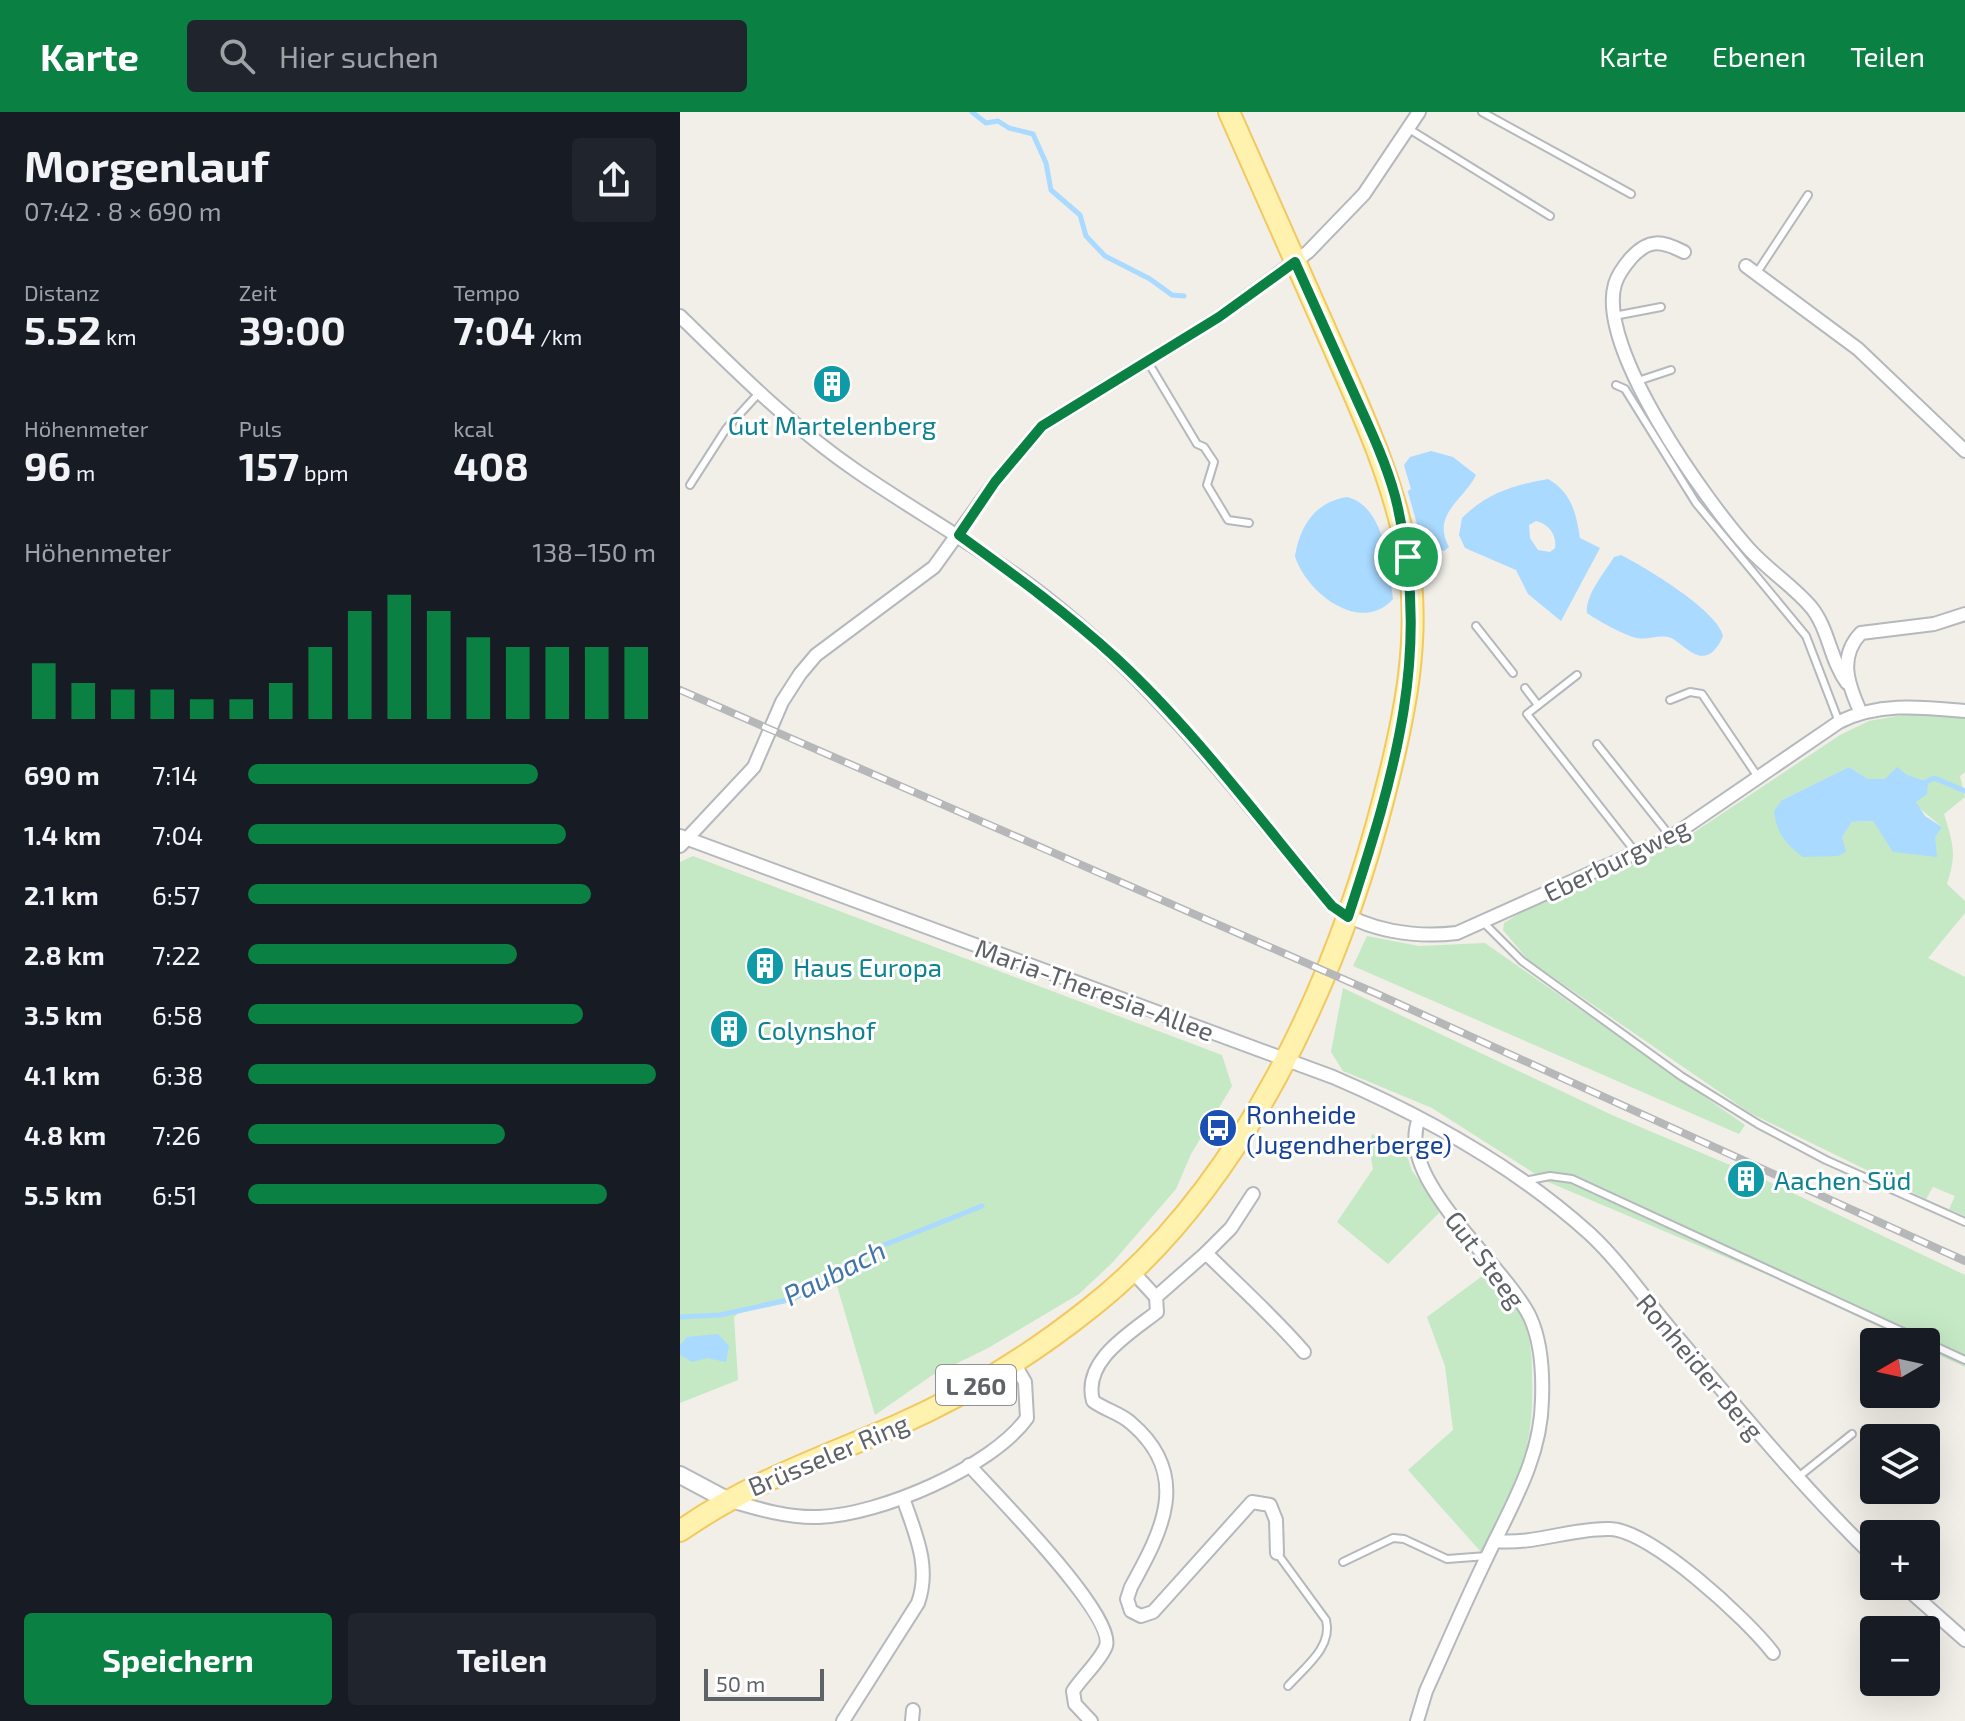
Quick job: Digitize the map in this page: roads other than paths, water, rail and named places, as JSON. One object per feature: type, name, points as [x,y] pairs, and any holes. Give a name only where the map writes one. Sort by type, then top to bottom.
[{"type":"main road","name":"L 260","points":[[1229,112],[1373,436],[1394,493],[1408,557],[1413,647],[1403,726],[1348,917],[1286,1058]]},
{"type":"main road","name":"Brüsseler Ring","points":[[680,1531],[725,1499],[778,1473],[901,1423],[1014,1363],[1091,1307],[1132,1271],[1222,1164],[1286,1058]]},
{"type":"street","points":[[683,841],[754,767],[782,702],[808,665],[934,567],[995,482],[1042,426],[1148,362],[1295,262],[1364,194],[1419,112]]},
{"type":"street","points":[[1684,252],[1663,242],[1640,250],[1615,285],[1614,316],[1622,347],[1659,424],[1726,521],[1750,551],[1819,618],[1836,668],[1860,711]]},
{"type":"street","points":[[1751,270],[1858,349],[1965,451]]},
{"type":"street","points":[[680,316],[759,393],[857,471],[959,535],[1049,600],[1118,659],[1165,709],[1332,906],[1348,917]]},
{"type":"street","points":[[1847,683],[1850,645],[1861,633],[1934,624],[1965,614]]},
{"type":"street","name":"Eberburgweg","points":[[1348,917],[1430,936],[1457,933],[1671,837],[1839,722],[1860,711],[1912,707],[1965,711]]},
{"type":"street","name":"Maria-Theresia-Allee","points":[[683,841],[1286,1058]]},
{"type":"street","name":"Ronheider Berg","points":[[1286,1058],[1378,1096],[1419,1119],[1524,1181],[1592,1236],[1797,1478],[1860,1543]]},
{"type":"street","name":"Gut Steeg","points":[[1417,1721],[1426,1691],[1526,1476],[1539,1431],[1542,1400],[1537,1338],[1511,1285],[1421,1169],[1414,1142],[1419,1119]]},
{"type":"street","points":[[1156,1297],[1231,1228],[1253,1194]]},
{"type":"street","points":[[1206,1253],[1233,1282],[1266,1307],[1304,1352]]},
{"type":"street","points":[[1132,1271],[1156,1297],[1157,1312],[1109,1350],[1094,1373],[1090,1389],[1093,1401],[1130,1421],[1148,1441],[1166,1489],[1167,1515],[1131,1587],[1127,1599],[1131,1611],[1141,1616],[1153,1612],[1252,1502],[1270,1505],[1274,1512],[1277,1553]]},
{"type":"street","name":"Brüsseler Ring","points":[[725,1499],[791,1516],[821,1517],[862,1511],[903,1498],[969,1465],[1018,1431],[1027,1418],[1025,1382],[1014,1363]]},
{"type":"street","points":[[969,1465],[1083,1590],[1099,1618],[1106,1635],[1106,1647],[1073,1691],[1075,1704],[1091,1721]]},
{"type":"street","points":[[680,1475],[725,1499]]},
{"type":"street","points":[[843,1721],[918,1603],[923,1588],[922,1555],[903,1498]]},
{"type":"street","points":[[1495,1541],[1535,1540],[1613,1529],[1644,1538],[1755,1629],[1773,1653]]},
{"type":"street","points":[[1920,1600],[1965,1640]]},
{"type":"lane","points":[[1482,112],[1631,194]]},
{"type":"lane","points":[[1409,129],[1550,216]]},
{"type":"lane","points":[[1751,270],[1808,195]]},
{"type":"lane","points":[[1614,316],[1661,307]]},
{"type":"lane","points":[[1148,362],[1197,444],[1214,462],[1207,485],[1228,520],[1249,523]]},
{"type":"lane","points":[[1638,381],[1671,370]]},
{"type":"lane","points":[[1616,385],[1625,389],[1696,503],[1806,636],[1839,722]]},
{"type":"lane","points":[[690,485],[726,429],[759,393]]},
{"type":"lane","points":[[1476,626],[1513,673]]},
{"type":"lane","points":[[1577,675],[1527,714],[1637,854]]},
{"type":"lane","points":[[1525,688],[1538,705]]},
{"type":"lane","points":[[1670,700],[1690,692],[1702,694],[1758,777]]},
{"type":"lane","points":[[1597,744],[1671,837]]},
{"type":"lane","points":[[1483,922],[1522,961],[1681,1076],[1758,1124],[1826,1160],[1965,1222]]},
{"type":"lane","points":[[1524,1181],[1550,1176],[1572,1179],[1896,1328]]},
{"type":"lane","points":[[1940,1348],[1965,1360]]},
{"type":"lane","points":[[1797,1478],[1852,1434]]},
{"type":"lane","points":[[1343,1562],[1393,1538],[1404,1539],[1447,1559],[1487,1556]]},
{"type":"lane","points":[[1277,1553],[1326,1620],[1329,1631],[1325,1643],[1288,1686]]},
{"type":"water","points":[[1431,451],[1453,457],[1476,475],[1446,516],[1444,535],[1449,547],[1444,551],[1425,542],[1391,536],[1397,498],[1411,489],[1404,465],[1410,457]]},
{"type":"water","points":[[1548,479],[1567,497],[1574,511],[1580,538],[1600,548],[1561,621],[1528,594],[1516,570],[1465,548],[1459,535],[1462,518],[1481,502],[1512,487]],"holes":[[[1541,522],[1555,539],[1555,548],[1550,552],[1538,550],[1530,538],[1529,525]]]},
{"type":"water","points":[[1347,497],[1370,512],[1383,539],[1389,571],[1393,599],[1380,609],[1365,613],[1350,611],[1322,595],[1310,583],[1295,556],[1305,525],[1311,517],[1326,504]]},
{"type":"water","points":[[1621,555],[1679,591],[1708,614],[1723,636],[1716,648],[1708,655],[1701,656],[1674,639],[1636,638],[1587,613],[1596,584],[1614,557]]},
{"type":"water","points":[[1849,767],[1868,779],[1885,779],[1897,767],[1907,775],[1928,782],[1927,794],[1916,802],[1925,816],[1942,827],[1935,838],[1937,857],[1893,852],[1873,821],[1852,822],[1842,837],[1846,852],[1838,856],[1803,857],[1791,847],[1780,832],[1774,811],[1782,800]]},
{"type":"water","points":[[718,1334],[729,1346],[726,1362],[707,1358],[692,1362],[680,1355],[680,1345],[687,1337]]},
{"type":"waterway","points":[[972,112],[986,123],[998,121],[1009,128],[1033,134],[1046,163],[1051,190],[1080,215],[1086,236],[1105,256],[1150,279],[1172,295],[1184,296]]},
{"type":"waterway","points":[[1922,784],[1934,778],[1965,791]]},
{"type":"waterway","name":"Paubach","points":[[680,1317],[720,1315],[792,1299],[812,1290],[869,1251],[982,1206]]},
{"type":"railway","points":[[680,690],[1375,993],[1965,1261]]},
{"type":"place","name":"Gut Martelenberg","points":[[832,384]]},
{"type":"place","name":"Haus Europa","points":[[765,966]]},
{"type":"place","name":"Colynshof","points":[[729,1029]]},
{"type":"place","name":"Ronheide (Jugendherberge)","points":[[1218,1128]]},
{"type":"place","name":"Aachen Süd","points":[[1746,1179]]}]
